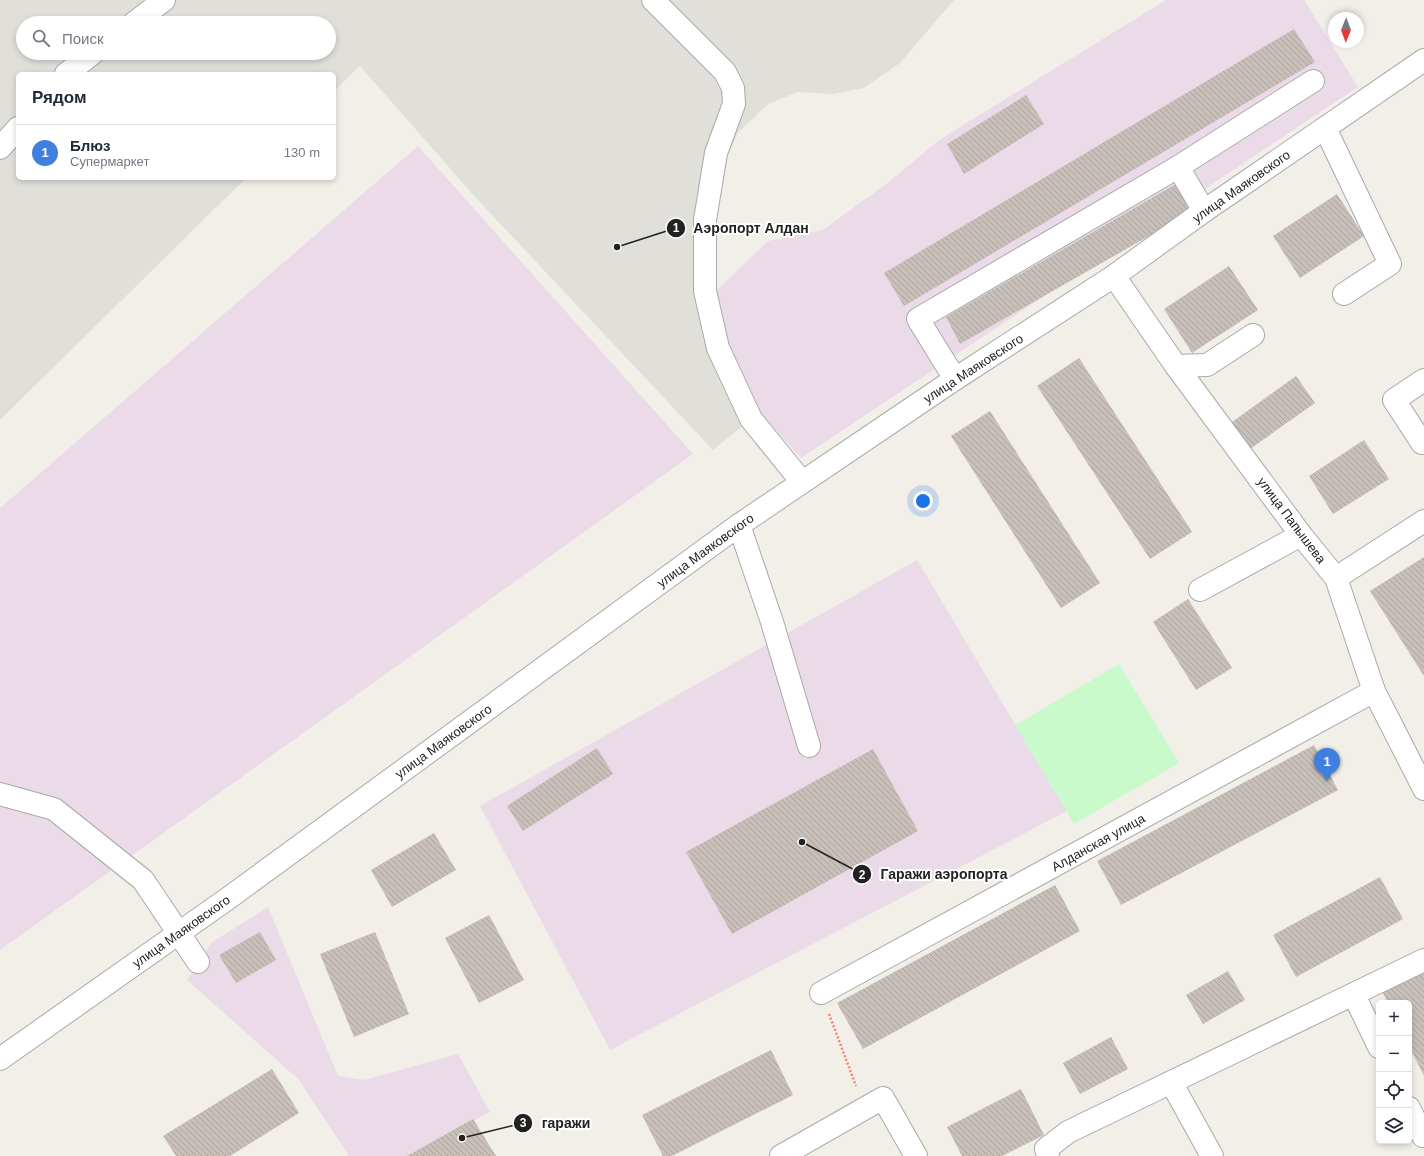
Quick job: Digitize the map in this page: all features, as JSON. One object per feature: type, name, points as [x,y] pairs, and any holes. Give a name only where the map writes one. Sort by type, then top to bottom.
[{"type":"street","points":[[143,16],[164,0]]},
{"type":"street","points":[[653,0],[725,72],[733,88],[734,104],[716,153],[705,220],[705,291],[718,348],[751,419],[802,482]]},
{"type":"street","points":[[69,72],[84,60]]},
{"type":"street","name":"улица Маяковского","points":[[0,1060],[178,934],[739,525],[955,379],[1114,276],[1204,211],[1424,60]]},
{"type":"street","points":[[955,379],[918,319],[1178,167],[1313,81]]},
{"type":"street","points":[[1325,128],[1390,264],[1344,294]]},
{"type":"street","points":[[0,148],[16,130]]},
{"type":"street","points":[[1178,167],[1204,211]]},
{"type":"street","name":"улица Папышева","points":[[1114,276],[1176,366],[1301,535],[1336,578],[1374,690],[1424,789]]},
{"type":"street","points":[[1176,366],[1207,365],[1253,335]]},
{"type":"street","points":[[1422,443],[1394,400],[1424,380]]},
{"type":"street","points":[[1336,578],[1423,524]]},
{"type":"street","points":[[739,525],[772,622],[809,746]]},
{"type":"street","points":[[1200,590],[1301,535]]},
{"type":"street","name":"Алданская улица","points":[[821,993],[1374,690]]},
{"type":"street","points":[[0,794],[54,809],[143,880],[198,962]]},
{"type":"street","points":[[1048,1156],[1046,1149],[1068,1132],[1424,960]]},
{"type":"street","points":[[1354,995],[1376,1040]]},
{"type":"street","points":[[1171,1082],[1212,1156]]},
{"type":"street","points":[[781,1156],[874,1103],[916,1156]]},
{"type":"street","points":[[1412,1114],[1423,1136]]},
{"type":"path","points":[[821,993],[874,1103]]},
{"type":"shaded area","points":[[0,0],[954,0],[900,63],[864,88],[833,94],[798,92],[768,104],[738,133],[720,172],[713,199],[713,294],[726,348],[760,412],[713,450],[476,198],[360,66],[336,89],[336,72],[16,72],[16,180],[244,180],[0,420]]},
{"type":"shaded area","points":[[1166,0],[1304,0],[1328,39],[1328,48],[1334,48],[1358,87],[801,458],[760,412],[726,348],[713,294],[768,241],[823,230],[890,181],[939,140]]},
{"type":"shaded area","points":[[418,146],[693,454],[0,950],[0,508]]},
{"type":"shaded area","points":[[917,560],[1067,811],[610,1050],[480,806]]},
{"type":"shaded area","points":[[268,907],[338,1076],[364,1080],[458,1054],[490,1112],[407,1156],[349,1156],[299,1080],[187,980],[211,943]]},
{"type":"green space","points":[[1119,664],[1179,763],[1074,824],[1015,725]]},
{"type":"building","points":[[1294,29],[1315,62],[904,306],[884,273]]},
{"type":"building","points":[[1026,95],[1044,124],[964,174],[947,144]]},
{"type":"building","points":[[1176,184],[1191,212],[960,344],[946,317]]},
{"type":"building","points":[[1337,194],[1364,236],[1300,278],[1273,236]]},
{"type":"building","points":[[1229,266],[1258,310],[1192,353],[1164,309]]},
{"type":"building","points":[[1079,358],[1192,532],[1150,559],[1037,386]]},
{"type":"building","points":[[1296,376],[1315,403],[1250,449],[1232,422]]},
{"type":"building","points":[[990,411],[1100,583],[1061,608],[951,436]]},
{"type":"building","points":[[1364,440],[1389,479],[1333,514],[1309,476]]},
{"type":"building","points":[[1424,557],[1424,676],[1370,591]]},
{"type":"building","points":[[1188,599],[1232,668],[1196,690],[1153,622]]},
{"type":"building","points":[[1314,745],[1338,790],[1121,905],[1097,861]]},
{"type":"building","points":[[597,748],[613,774],[523,831],[507,806]]},
{"type":"building","points":[[873,749],[918,831],[732,934],[686,852]]},
{"type":"building","points":[[434,833],[456,870],[392,907],[371,870]]},
{"type":"building","points":[[1380,877],[1403,919],[1296,977],[1273,935]]},
{"type":"building","points":[[1055,885],[1080,931],[863,1049],[837,1003]]},
{"type":"building","points":[[489,915],[524,980],[479,1003],[445,938]]},
{"type":"building","points":[[260,932],[276,960],[236,983],[219,955]]},
{"type":"building","points":[[375,932],[409,1014],[354,1037],[320,954]]},
{"type":"building","points":[[1424,967],[1424,1076],[1412,1052],[1412,1000],[1386,1000],[1381,989]]},
{"type":"building","points":[[1228,971],[1245,1000],[1203,1024],[1186,995]]},
{"type":"building","points":[[1111,1037],[1128,1069],[1080,1094],[1063,1063]]},
{"type":"building","points":[[771,1050],[793,1095],[672,1156],[663,1156],[642,1115]]},
{"type":"building","points":[[272,1069],[299,1113],[230,1156],[176,1156],[163,1136]]},
{"type":"building","points":[[1021,1089],[1044,1135],[1002,1156],[962,1156],[947,1127]]},
{"type":"building","points":[[473,1119],[496,1156],[407,1156]]},
{"type":"place","name":"Аэропорт Алдан","points":[[617,247]]},
{"type":"place","name":"Блюз","points":[[1327,781]]},
{"type":"place","name":"Гаражи аэропорта","points":[[802,842]]},
{"type":"place","name":"гаражи","points":[[462,1138]]}]
